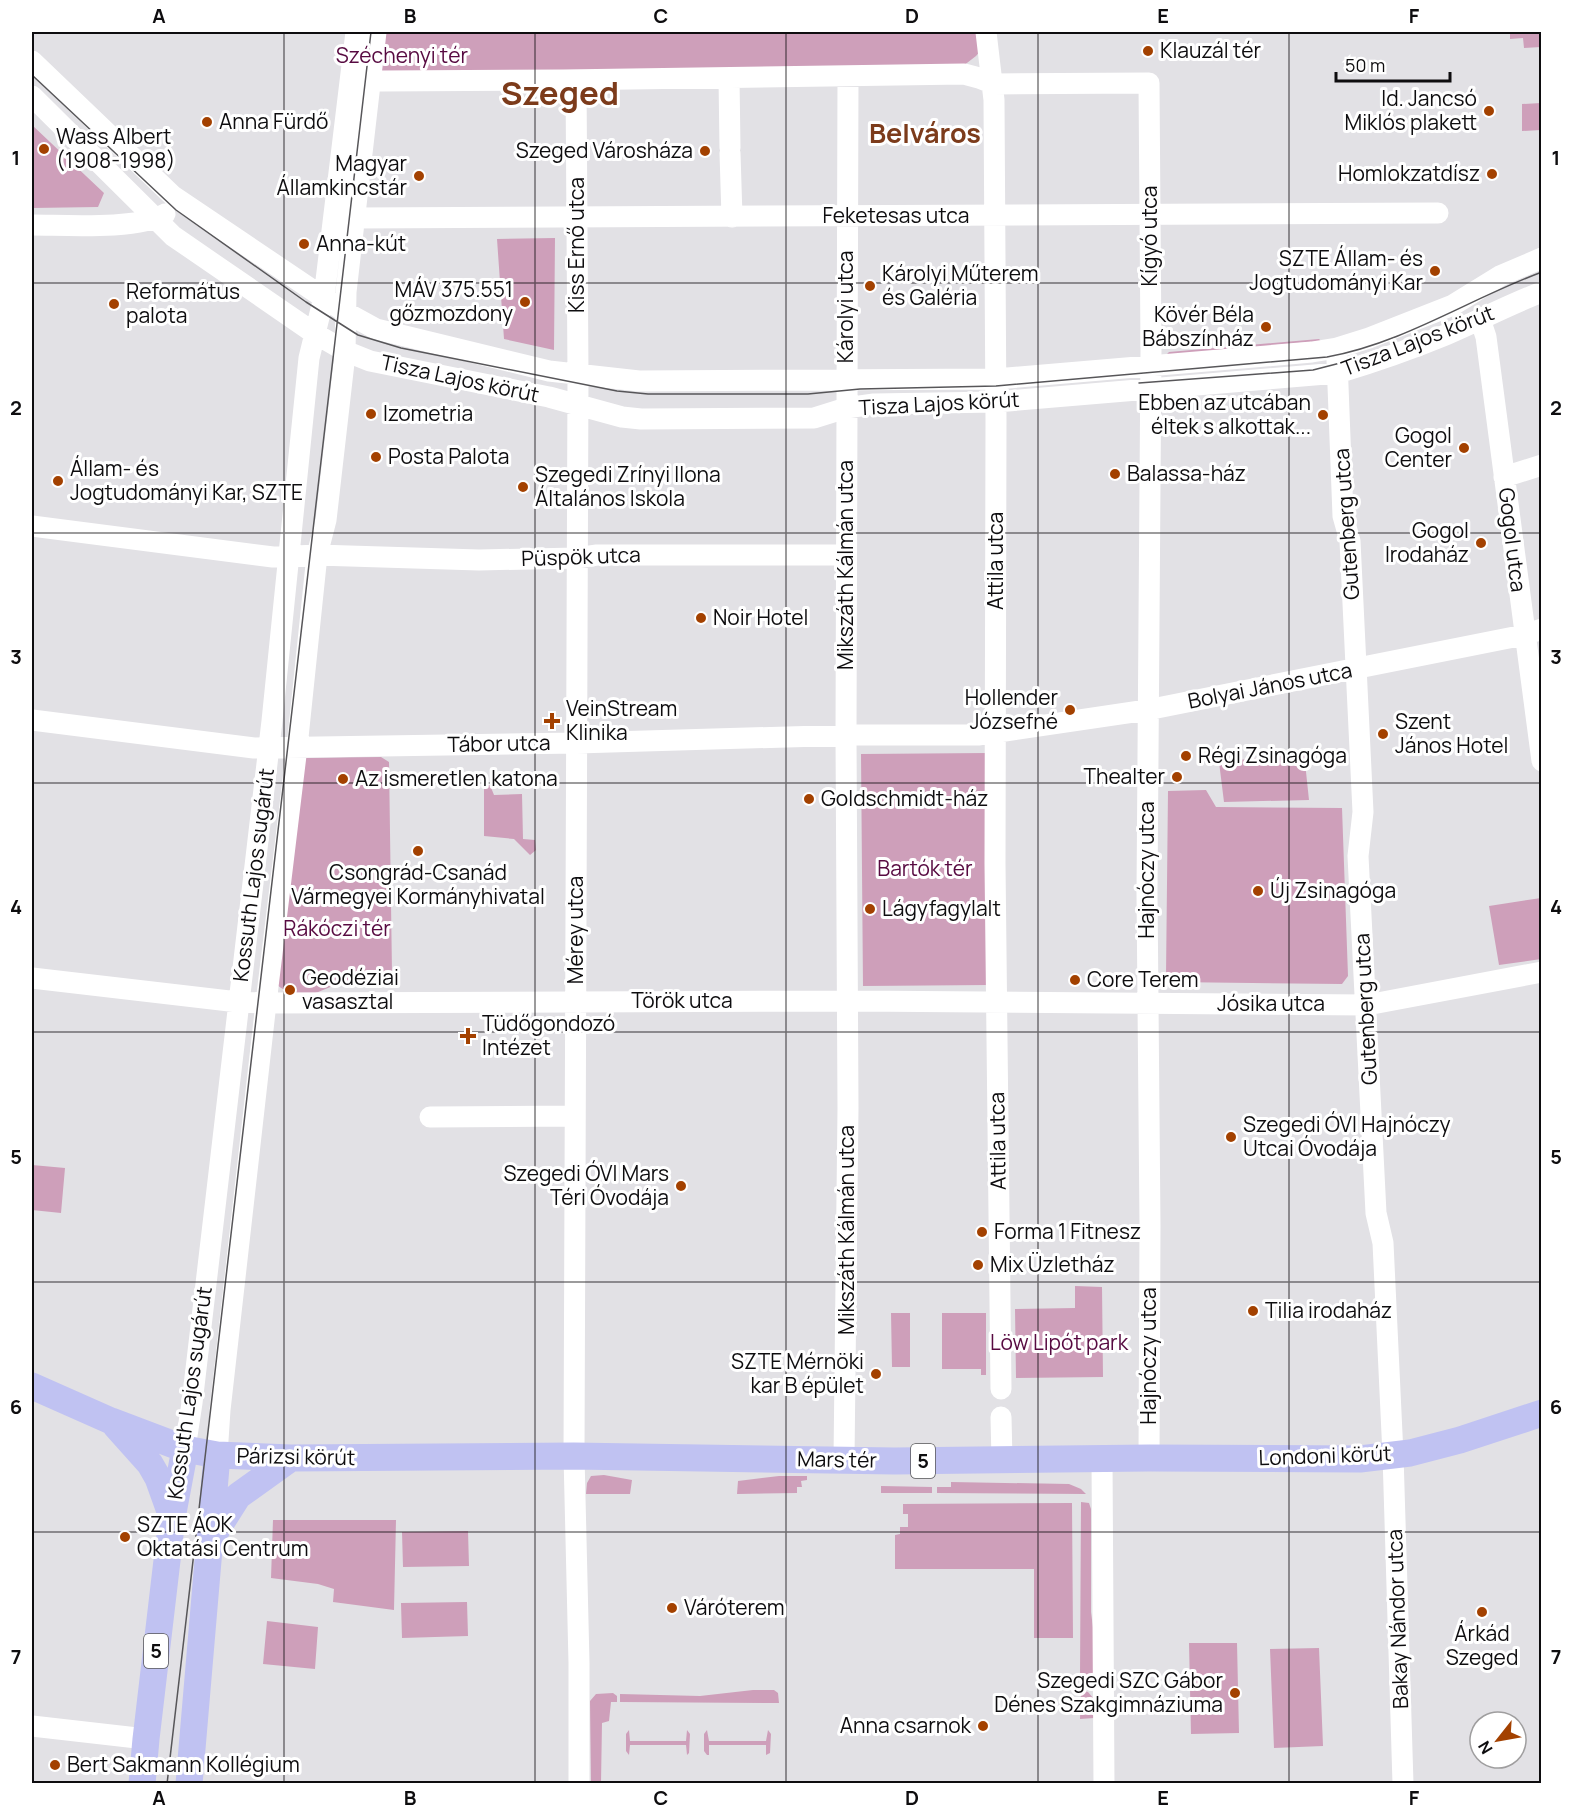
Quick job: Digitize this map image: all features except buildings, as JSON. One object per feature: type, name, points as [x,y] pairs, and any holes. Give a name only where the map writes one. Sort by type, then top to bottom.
[{"type":"main road","name":"Párizsi körút","points":[[32,1386],[111,1421],[185,1449],[217,1455],[291,1458],[574,1456]]},
{"type":"main road","name":"Londoni körút","points":[[1102,1459],[1360,1459],[1410,1453],[1460,1440],[1542,1413]]},
{"type":"main road","points":[[111,1421],[150,1464],[158,1478],[172,1518]]},
{"type":"main road","name":"Kossuth Lajos sugárút","points":[[142,1784],[172,1518],[185,1449]]},
{"type":"main road","name":"Kossuth Lajos sugárút","points":[[189,1784],[217,1455]]},
{"type":"main road","name":"Mars tér","points":[[574,1456],[1102,1459]]},
{"type":"main road","name":"5","points":[[210,1542],[226,1512],[238,1496],[291,1458]]},
{"type":"street","points":[[356,32],[361,80]]},
{"type":"street","points":[[361,80],[376,32]]},
{"type":"street","points":[[948,75],[970,61],[987,37]]},
{"type":"street","points":[[987,37],[994,84]]},
{"type":"street","name":"Tisza Lajos körút","points":[[32,61],[142,167],[183,203],[345,312],[376,329],[549,371],[639,381],[846,394],[996,390],[1150,390],[1338,373],[1376,362],[1542,292]]},
{"type":"street","points":[[361,80],[576,80],[964,74],[994,84]]},
{"type":"street","name":"Károlyi utca","points":[[846,394],[848,76]]},
{"type":"street","points":[[729,78],[732,217]]},
{"type":"street","name":"Kossuth Lajos sugárút","points":[[185,1449],[192,1406],[269,748],[309,357],[324,297],[333,215],[361,80]]},
{"type":"street","name":"Kossuth Lajos sugárút","points":[[217,1455],[317,555],[326,520],[345,351],[345,312],[355,218],[361,80]]},
{"type":"street","name":"Kiss Ernő utca","points":[[576,80],[577,405]]},
{"type":"street","name":"Kígyó utca","points":[[994,84],[1149,83],[1150,390]]},
{"type":"street","name":"Attila utca","points":[[994,84],[996,732]]},
{"type":"street","name":"Tisza Lajos körút","points":[[32,96],[173,236],[314,333],[345,351],[382,364],[549,398],[622,417],[641,419],[814,418],[846,394]]},
{"type":"street","points":[[32,225],[137,224],[156,220],[183,203]]},
{"type":"street","name":"Feketesas utca","points":[[333,215],[355,218],[577,218],[1438,213]]},
{"type":"street","name":"Tisza Lajos körút","points":[[996,390],[1150,365],[1336,348],[1369,338],[1453,305],[1500,276],[1542,258]]},
{"type":"street","name":"Gogol utca","points":[[1480,320],[1486,337],[1504,477],[1533,632],[1542,761]]},
{"type":"street","name":"Gutenberg utca","points":[[1336,348],[1343,516],[1350,541],[1363,812],[1359,856],[1376,1213],[1383,1243],[1393,1455]]},
{"type":"street","name":"Hajnóczy utca","points":[[1149,1458],[1147,710],[1150,390]]},
{"type":"street","name":"Mikszáth Kálmán utca","points":[[846,394],[846,736]]},
{"type":"street","name":"Mérey utca","points":[[574,1456],[577,405]]},
{"type":"street","points":[[1504,477],[1542,465]]},
{"type":"street","points":[[32,526],[273,557],[317,555]]},
{"type":"street","name":"Püspök utca","points":[[317,555],[479,560],[576,558],[597,555],[846,555]]},
{"type":"street","name":"Bolyai János utca","points":[[996,732],[1147,710],[1533,632]]},
{"type":"street","points":[[32,720],[269,748]]},
{"type":"street","points":[[996,732],[997,1002],[847,1001],[846,736],[978,735],[996,732]]},
{"type":"street","name":"Tábor utca","points":[[297,747],[846,736]]},
{"type":"street","name":"Kossuth Lajos sugárút","points":[[269,748],[297,747]]},
{"type":"street","name":"Jósika utca","points":[[997,1002],[1366,1005],[1542,972]]},
{"type":"street","points":[[32,978],[238,1002]]},
{"type":"street","name":"Mikszáth Kálmán utca","points":[[844,1459],[847,1285],[847,1001]]},
{"type":"street","name":"Török utca","points":[[266,1003],[847,1001]]},
{"type":"street","name":"Kossuth Lajos sugárút","points":[[238,1002],[266,1003]]},
{"type":"street","name":"Attila utca","points":[[997,1002],[1001,1389]]},
{"type":"street","points":[[430,1117],[574,1116]]},
{"type":"street","points":[[1001,1417],[1002,1460]]},
{"type":"street","name":"Bakay Nándor utca","points":[[1393,1455],[1403,1784]]},
{"type":"street","points":[[574,1456],[579,1639],[579,1784]]},
{"type":"street","points":[[1102,1459],[1104,1784]]},
{"type":"street","points":[[32,1726],[146,1739]]},
{"type":"green space","name":"Széchenyi tér","points":[[376,32],[985,32],[987,43],[963,66],[382,81]]},
{"type":"green space","points":[[1510,32],[1541,32],[1541,47],[1524,48],[1523,38],[1510,39]]},
{"type":"green space","points":[[1541,103],[1541,130],[1522,131],[1522,104]]},
{"type":"green space","points":[[32,125],[104,193],[98,207],[32,208]]},
{"type":"green space","points":[[555,238],[554,350],[504,339],[497,239]]},
{"type":"green space","points":[[1319,339],[1321,341],[1166,355],[1169,352]]},
{"type":"green space","name":"Bartók tér","points":[[987,753],[989,985],[863,986],[861,754]]},
{"type":"green space","points":[[1304,753],[1309,800],[1224,802],[1219,762]]},
{"type":"green space","name":"Rákóczi tér","points":[[381,757],[389,762],[392,973],[344,982],[311,994],[295,995],[277,985],[302,758]]},
{"type":"green space","points":[[484,785],[490,785],[494,795],[522,794],[523,839],[535,840],[536,850],[530,855],[514,839],[484,836]]},
{"type":"green space","points":[[1206,790],[1216,807],[1342,808],[1348,976],[1342,984],[1172,982],[1166,976],[1168,791]]},
{"type":"green space","points":[[1541,898],[1541,959],[1499,965],[1489,906]]},
{"type":"green space","points":[[32,1165],[65,1168],[61,1213],[32,1210]]},
{"type":"green space","name":"Löw Lipót park","points":[[1075,1286],[1102,1287],[1103,1377],[1016,1378],[1015,1309],[1075,1308]]},
{"type":"green space","points":[[891,1313],[910,1313],[910,1367],[892,1367]]},
{"type":"green space","points":[[942,1313],[986,1313],[986,1375],[981,1375],[981,1369],[942,1369]]},
{"type":"green space","points":[[604,1475],[632,1480],[630,1494],[586,1494],[587,1483],[591,1476]]},
{"type":"green space","points":[[779,1476],[807,1476],[807,1480],[801,1481],[802,1487],[797,1487],[797,1493],[737,1494],[738,1481]]},
{"type":"green space","points":[[951,1482],[1069,1484],[1086,1494],[937,1493],[937,1487],[951,1487]]},
{"type":"green space","points":[[881,1486],[932,1487],[932,1493],[881,1493]]},
{"type":"green space","points":[[1081,1502],[1089,1503],[1091,1509],[1091,1612],[1096,1650],[1094,1672],[1086,1677],[1080,1677]]},
{"type":"green space","points":[[1072,1503],[1073,1638],[1034,1638],[1034,1569],[895,1569],[895,1535],[900,1534],[900,1527],[908,1527],[908,1514],[903,1514],[903,1504]]},
{"type":"green space","points":[[273,1520],[396,1520],[394,1610],[333,1602],[334,1589],[318,1584],[271,1578]]},
{"type":"green space","points":[[468,1531],[469,1566],[403,1567],[402,1532]]},
{"type":"green space","points":[[467,1602],[468,1636],[402,1638],[401,1603]]},
{"type":"green space","points":[[267,1621],[318,1627],[315,1669],[263,1664]]},
{"type":"green space","points":[[1189,1643],[1237,1643],[1239,1733],[1191,1734]]},
{"type":"green space","points":[[1319,1648],[1323,1746],[1274,1748],[1270,1649]]},
{"type":"green space","points":[[774,1690],[778,1693],[779,1703],[620,1702],[620,1694],[700,1696]]},
{"type":"green space","points":[[1084,1691],[1094,1699],[1094,1718],[1080,1719],[1081,1692]]},
{"type":"green space","points":[[613,1693],[617,1696],[617,1702],[611,1702],[609,1721],[602,1723],[601,1783],[591,1783],[590,1701],[596,1694]]},
{"type":"green space","points":[[629,1730],[630,1741],[686,1741],[687,1730],[690,1734],[689,1753],[687,1755],[686,1745],[630,1745],[629,1755],[626,1751],[626,1734]]},
{"type":"green space","points":[[707,1730],[709,1741],[766,1741],[768,1730],[771,1734],[770,1753],[766,1755],[766,1745],[709,1745],[709,1755],[707,1755],[704,1751],[704,1734]]},
{"type":"tram line","points":[[167,1784],[371,32]]},
{"type":"tram line","points":[[32,75],[176,210],[306,302],[358,335],[401,348],[617,391],[648,394],[808,394],[860,389],[996,386],[1327,357],[1383,342],[1542,272]]},
{"type":"tram line","points":[[1139,383],[1313,370],[1348,361]]},
{"type":"place","name":"Klauzál tér","points":[[1148,51]]},
{"type":"place","name":"Id. Jancsó Miklós plakett","points":[[1489,111]]},
{"type":"place","name":"Anna Fürdő","points":[[207,122]]},
{"type":"place","name":"Wass Albert (1908-1998)","points":[[44,149]]},
{"type":"place","name":"Szeged Városháza","points":[[705,151]]},
{"type":"place","name":"Homlokzatdísz","points":[[1492,174]]},
{"type":"place","name":"Magyar Államkincstár","points":[[419,176]]},
{"type":"place","name":"Anna-kút","points":[[304,244]]},
{"type":"place","name":"SZTE Állam- és Jogtudományi Kar","points":[[1435,271]]},
{"type":"place","name":"Károlyi Műterem és Galéria","points":[[870,286]]},
{"type":"place","name":"MÁV 375.551 gőzmozdony","points":[[525,302]]},
{"type":"place","name":"Református palota","points":[[114,304]]},
{"type":"place","name":"Kövér Béla Bábszínház","points":[[1266,327]]},
{"type":"place","name":"Izometria","points":[[371,414]]},
{"type":"place","name":"Ebben az utcában éltek s alkottak...","points":[[1323,415]]},
{"type":"place","name":"Gogol Center","points":[[1464,448]]},
{"type":"place","name":"Posta Palota","points":[[376,457]]},
{"type":"place","name":"Balassa-ház","points":[[1115,474]]},
{"type":"place","name":"Állam- és Jogtudományi Kar, SZTE","points":[[58,481]]},
{"type":"place","name":"Szegedi Zrínyi Ilona Általános Iskola","points":[[523,487]]},
{"type":"place","name":"Gogol Irodaház","points":[[1481,543]]},
{"type":"place","name":"Noir Hotel","points":[[701,618]]},
{"type":"place","name":"Hollender Józsefné","points":[[1070,710]]},
{"type":"place","name":"VeinStream Klinika","points":[[552,721]]},
{"type":"place","name":"Szent János Hotel","points":[[1383,734]]},
{"type":"place","name":"Régi Zsinagóga","points":[[1186,756]]},
{"type":"place","name":"Thealter","points":[[1177,777]]},
{"type":"place","name":"Az ismeretlen katona","points":[[343,779]]},
{"type":"place","name":"Goldschmidt-ház","points":[[809,799]]},
{"type":"place","name":"Csongrád-Csanád Vármegyei Kormányhivatal","points":[[418,851]]},
{"type":"place","name":"Új Zsinagóga","points":[[1258,891]]},
{"type":"place","name":"Lágyfagylalt","points":[[870,909]]},
{"type":"place","name":"Core Terem","points":[[1075,980]]},
{"type":"place","name":"Geodéziai vasasztal","points":[[290,990]]},
{"type":"place","name":"Tüdőgondozó Intézet","points":[[468,1036]]},
{"type":"place","name":"Szegedi ÓVI Hajnóczy Utcai Óvodája","points":[[1231,1137]]},
{"type":"place","name":"Szegedi ÓVI Mars Téri Óvodája","points":[[681,1186]]},
{"type":"place","name":"Forma 1 Fitnesz","points":[[982,1232]]},
{"type":"place","name":"Mix Üzletház","points":[[978,1265]]},
{"type":"place","name":"Tilia irodaház","points":[[1253,1311]]},
{"type":"place","name":"SZTE Mérnöki kar B épület","points":[[876,1374]]},
{"type":"place","name":"SZTE ÁOK Oktatási Centrum","points":[[125,1537]]},
{"type":"place","name":"Váróterem","points":[[672,1608]]},
{"type":"place","name":"Árkád Szeged","points":[[1482,1612]]},
{"type":"place","name":"Szegedi SZC Gábor Dénes Szakgimnáziuma","points":[[1235,1693]]},
{"type":"place","name":"Anna csarnok","points":[[983,1726]]},
{"type":"place","name":"Bert Sakmann Kollégium","points":[[55,1765]]},
{"type":"district","name":"Szeged","points":[[560,93]]},
{"type":"district","name":"Belváros","points":[[925,134]]}]
